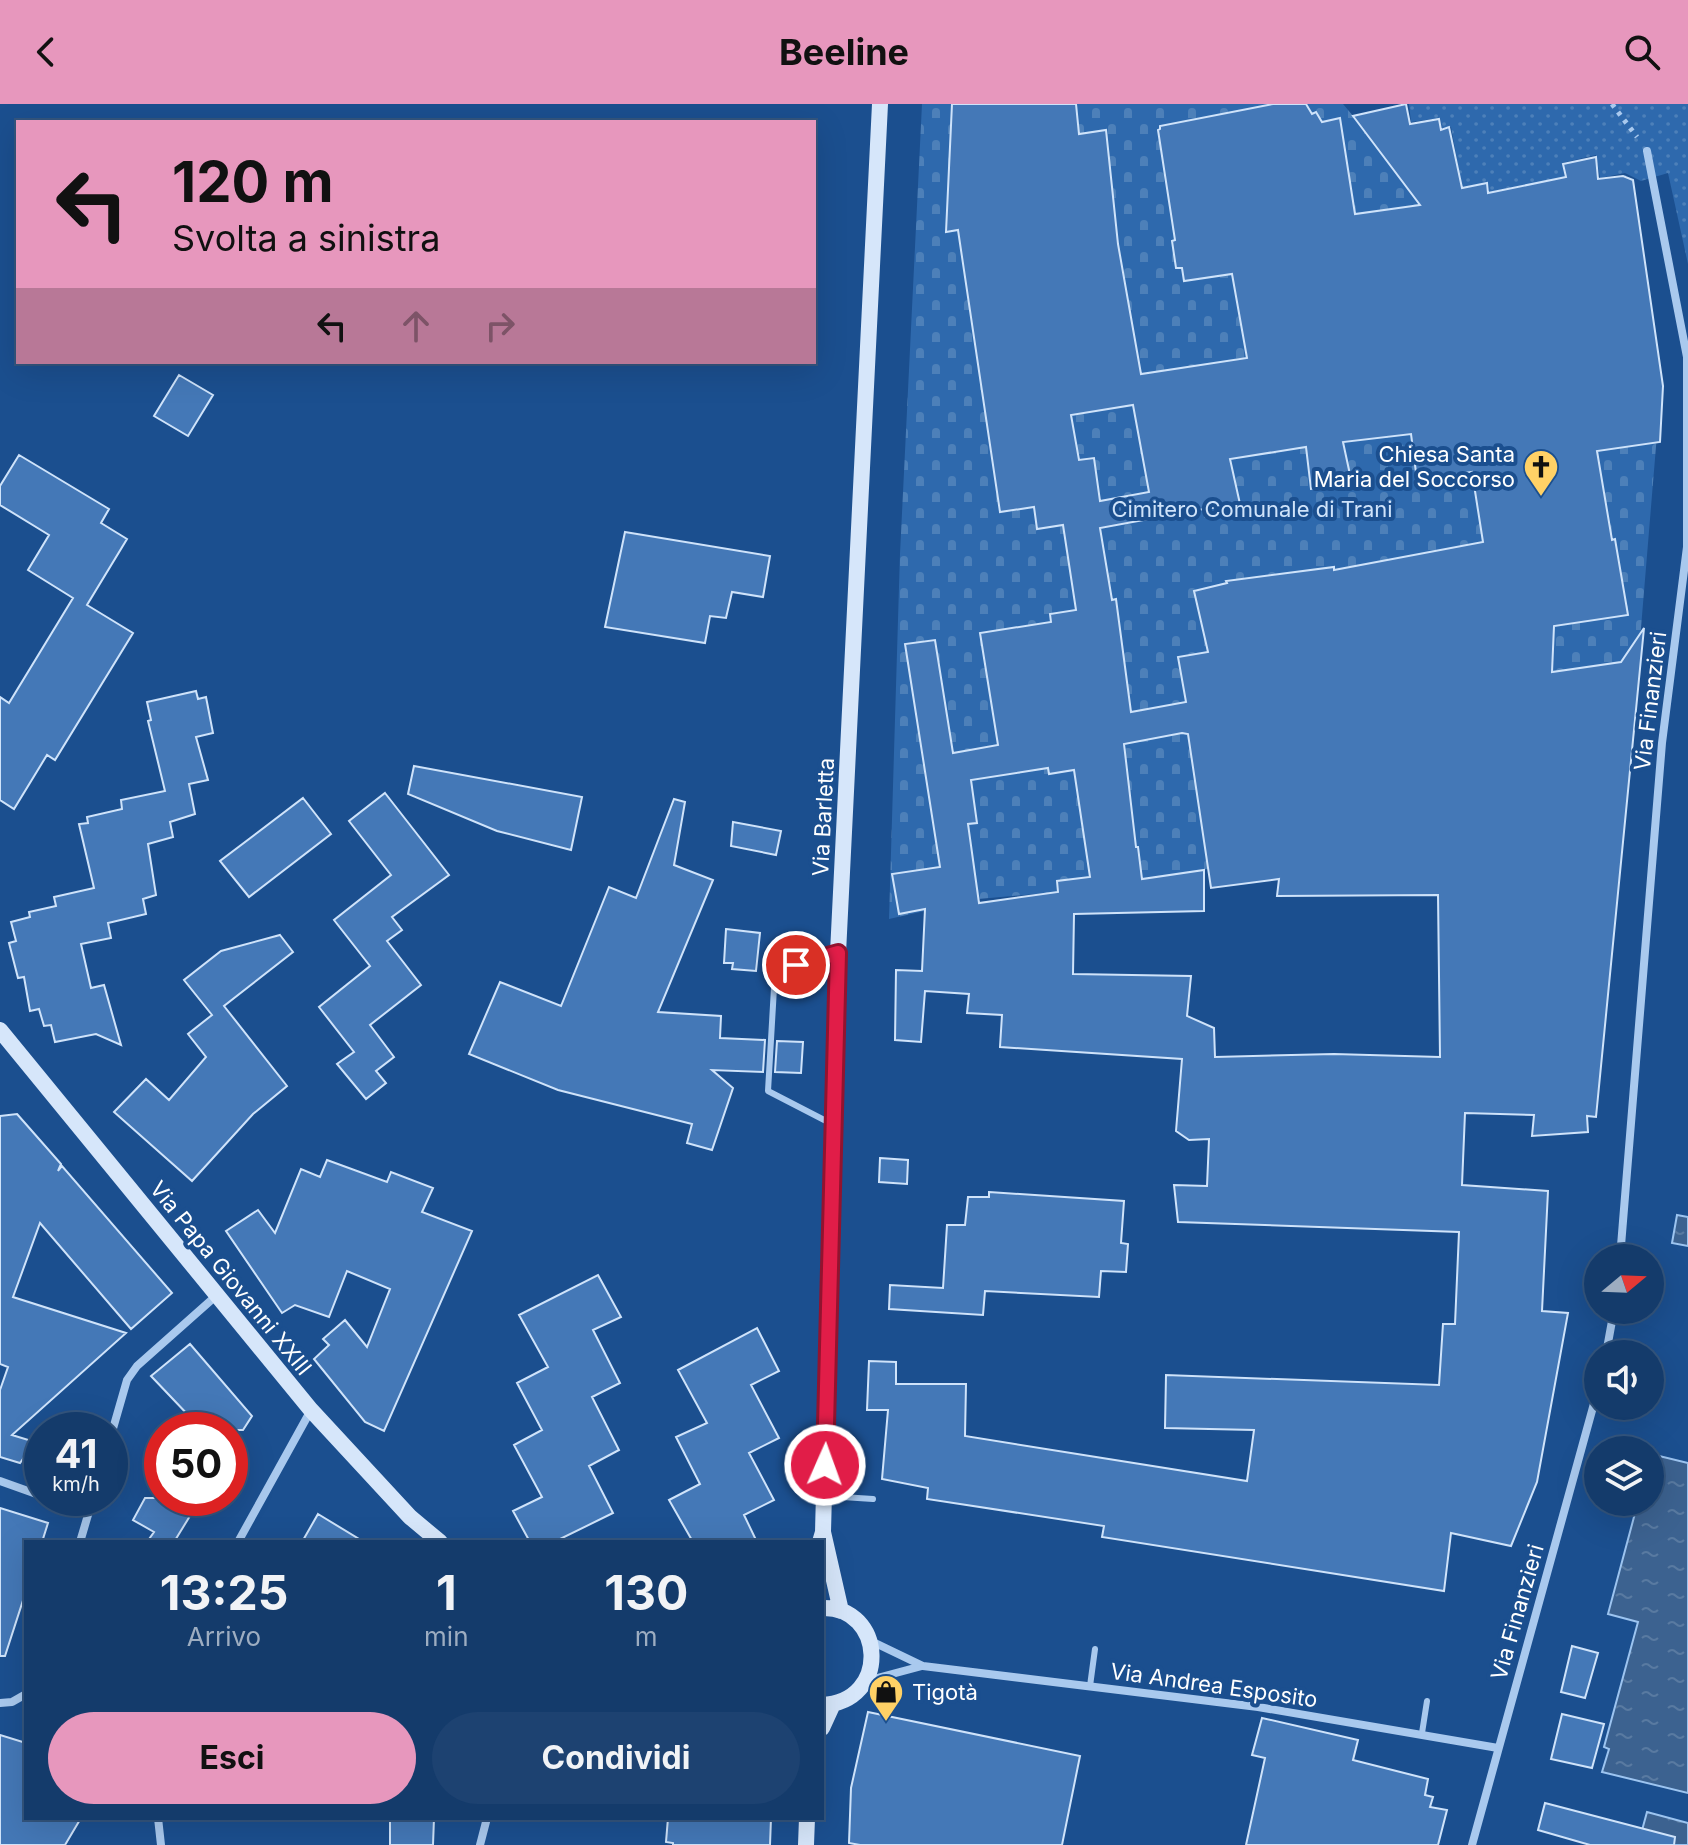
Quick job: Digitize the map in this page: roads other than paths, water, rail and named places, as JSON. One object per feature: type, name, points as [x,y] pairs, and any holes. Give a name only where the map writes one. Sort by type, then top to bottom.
[{"type":"main road","name":"Via Barletta","points":[[822,1537],[838,953],[880,104]]},
{"type":"main road","name":"Via Papa Giovanni XXIII","points":[[0,1030],[311,1410],[410,1517],[438,1540]]},
{"type":"main road","name":"Via Barletta","points":[[824,1545],[841,1611]]},
{"type":"main road","points":[[824,1608],[841,1611],[853,1618],[870,1640],[872,1654],[866,1681],[847,1700],[828,1705]]},
{"type":"main road","points":[[806,1845],[807,1820]]},
{"type":"street","name":"Via Finanzieri","points":[[1621,1244],[1662,743],[1687,547],[1687,357],[1647,151]]},
{"type":"street","points":[[118,1412],[127,1380],[137,1366],[217,1295]]},
{"type":"street","points":[[239,1540],[311,1410]]},
{"type":"street","name":"Via Finanzieri","points":[[1472,1845],[1589,1420]]},
{"type":"street","points":[[0,1481],[24,1490]]},
{"type":"street","points":[[81,1540],[88,1516]]},
{"type":"street","name":"Via Andrea Esposito","points":[[870,1640],[923,1666],[1258,1707],[1498,1748]]},
{"type":"street","name":"Via Andrea Esposito","points":[[866,1681],[923,1666]]},
{"type":"street","points":[[0,1703],[12,1702],[24,1695]]},
{"type":"street","points":[[158,1820],[161,1845]]},
{"type":"street","points":[[486,1820],[480,1844],[494,1845]]},
{"type":"lane","points":[[834,1125],[768,1091],[775,971],[838,953]]},
{"type":"lane","points":[[824,1495],[873,1499]]},
{"type":"lane","points":[[1090,1686],[1095,1649]]},
{"type":"lane","points":[[1422,1733],[1427,1701]]},
{"type":"water","points":[[1677,1215],[1688,1217],[1688,1246],[1672,1243]]},
{"type":"water","points":[[1664,1457],[1688,1463],[1688,1793],[1602,1772],[1609,1749],[1604,1747],[1638,1622],[1608,1614],[1634,1516],[1664,1516]]},
{"type":"water","points":[[1647,1812],[1688,1823],[1688,1845],[1638,1845]]},
{"type":"place","name":"Chiesa Santa Maria del Soccorso","points":[[1541,498]]},
{"type":"place","name":"Tigotà","points":[[886,1723]]},
{"type":"park label","name":"Cimitero Comunale di Trani","points":[[1252,509]]}]
